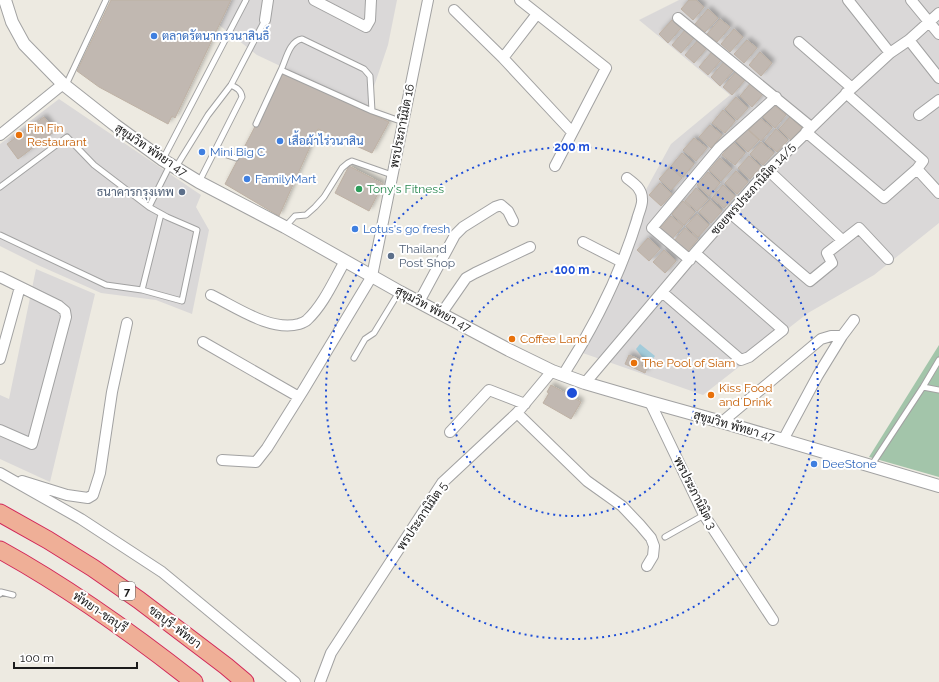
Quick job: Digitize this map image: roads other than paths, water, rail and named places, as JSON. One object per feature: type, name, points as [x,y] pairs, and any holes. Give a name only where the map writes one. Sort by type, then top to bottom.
[{"type":"highway","name":"ชลบุรี-พัทยา","points":[[0,513],[48,540],[140,600],[245,682]]},
{"type":"highway","name":"พัทยา-ชลบุรี","points":[[0,550],[85,602],[140,639],[194,682]]},
{"type":"street","points":[[265,20],[268,0]]},
{"type":"street","points":[[314,0],[335,5],[366,27],[370,20],[371,0]]},
{"type":"street","name":"พรประภานิมิต 16","points":[[222,460],[256,462],[267,448],[299,397],[372,276],[428,0]]},
{"type":"street","points":[[520,0],[606,68],[555,166]]},
{"type":"street","points":[[848,0],[890,53]]},
{"type":"street","points":[[911,0],[939,34]]},
{"type":"street","name":"สุขุมวิท พัทยา 47","points":[[4,1],[12,22],[24,44],[65,85],[115,125],[170,164],[199,182],[285,227],[400,292],[509,350],[557,373],[585,383],[939,486]]},
{"type":"street","points":[[454,10],[503,58],[572,132]]},
{"type":"street","name":"ซอยพรประภานิมิต 14/5","points":[[585,383],[692,256],[768,170],[808,129],[890,53],[909,40],[939,13]]},
{"type":"street","points":[[503,58],[537,14]]},
{"type":"street","points":[[678,18],[776,97],[808,129],[884,198],[917,169],[923,161],[799,42]]},
{"type":"street","points":[[909,40],[939,78]]},
{"type":"street","points":[[0,135],[65,85]]},
{"type":"street","points":[[662,292],[741,360],[749,357],[782,330],[692,256],[652,228],[719,148],[776,97]]},
{"type":"street","points":[[919,115],[939,100]]},
{"type":"street","points":[[917,169],[939,193]]},
{"type":"street","points":[[768,170],[842,240]]},
{"type":"street","name":"พรประภานิมิต 5","points":[[320,682],[332,652],[442,483],[517,413],[557,373],[584,343],[622,262],[643,201],[640,188],[627,178]]},
{"type":"street","points":[[419,302],[448,246],[455,235],[463,227],[495,207],[501,205],[508,212],[513,221]]},
{"type":"street","points":[[730,213],[810,281],[832,263],[827,253],[859,228],[888,259]]},
{"type":"street","points":[[583,242],[622,262]]},
{"type":"street","points":[[441,314],[466,278],[530,247]]},
{"type":"street","points":[[211,295],[257,318],[277,325],[293,325],[306,321],[322,301],[345,261]]},
{"type":"street","points":[[0,277],[59,306],[65,311],[66,317],[32,444],[0,430]]},
{"type":"street","points":[[0,359],[20,287]]},
{"type":"street","points":[[783,440],[818,375],[842,336],[854,320]]},
{"type":"street","points":[[12,480],[26,481],[68,495],[88,498],[93,495],[100,473],[112,392],[127,323]]},
{"type":"street","points":[[722,422],[821,339],[831,336],[842,336]]},
{"type":"street","points":[[203,342],[299,397]]},
{"type":"street","points":[[450,432],[489,390],[525,404]]},
{"type":"street","name":"พรประภานิมิต 3","points":[[650,402],[704,516],[773,620]]},
{"type":"street","points":[[517,413],[587,481],[622,506],[640,524],[651,538],[654,546],[653,556],[647,566]]},
{"type":"street","points":[[0,473],[81,518],[162,572],[295,682]]},
{"type":"lane","points":[[65,85],[106,0]]},
{"type":"lane","points":[[149,207],[246,0]]},
{"type":"lane","points":[[170,164],[231,85],[265,20]]},
{"type":"lane","points":[[256,124],[292,45],[296,40],[302,39],[364,69],[370,76],[372,111]]},
{"type":"lane","points":[[281,70],[372,111],[403,122]]},
{"type":"lane","points":[[199,182],[242,97],[241,92],[231,85]]},
{"type":"lane","points":[[0,188],[67,137],[94,165],[149,207],[197,230],[182,301],[142,290],[106,285],[0,236]]},
{"type":"lane","points":[[215,151],[236,158]]},
{"type":"lane","points":[[285,227],[295,216],[306,215],[316,206],[324,197],[342,168],[348,162],[352,161],[392,175]]},
{"type":"lane","points":[[142,290],[161,214]]},
{"type":"lane","points":[[354,358],[365,339],[374,333],[400,292]]},
{"type":"lane","points":[[871,466],[939,360]]},
{"type":"lane","points":[[923,387],[939,390]]},
{"type":"lane","points":[[665,537],[704,516]]},
{"type":"lane","points":[[0,594],[1,592],[13,595]]},
{"type":"water","points":[[640,344],[655,356],[650,362],[643,358],[636,349]]},
{"type":"place","name":"ตลาดรัตนากรวนาสินธิ์","points":[[154,36]]},
{"type":"place","name":"Fin Fin Restaurant","points":[[19,135]]},
{"type":"place","name":"เสื้อผ้าไร่วนาสิน","points":[[280,141]]},
{"type":"place","name":"Mini Big C","points":[[202,152]]},
{"type":"place","name":"FamilyMart","points":[[247,179]]},
{"type":"place","name":"Tony's Fitness","points":[[359,189]]},
{"type":"place","name":"ธนาคารกรุงเทพ","points":[[182,192]]},
{"type":"place","name":"Lotus's go fresh","points":[[355,229]]},
{"type":"place","name":"Thailand Post Shop","points":[[391,256]]},
{"type":"place","name":"Coffee Land","points":[[512,339]]},
{"type":"place","name":"The Pool of Siam","points":[[634,363]]},
{"type":"place","name":"Kiss Food and Drink","points":[[711,395]]},
{"type":"place","name":"DeeStone","points":[[814,464]]}]
